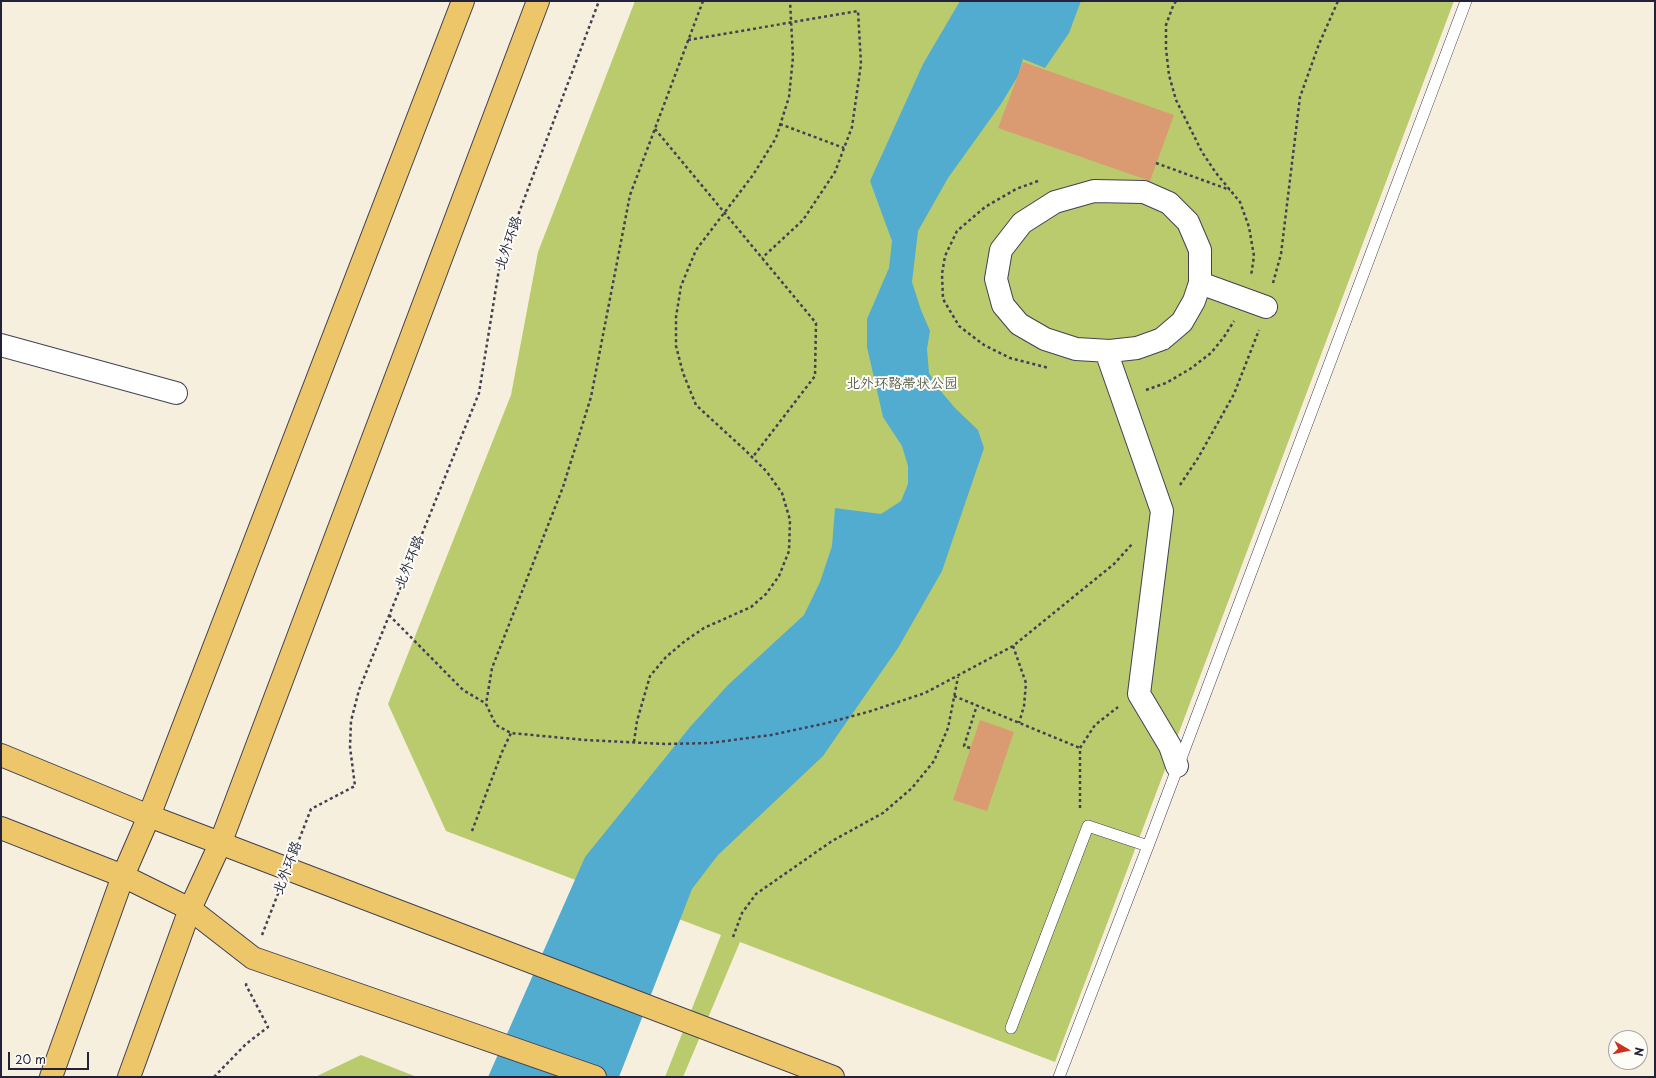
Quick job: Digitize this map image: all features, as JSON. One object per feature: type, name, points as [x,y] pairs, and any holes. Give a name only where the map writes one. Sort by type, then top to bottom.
[{"type":"main road","points":[[51,1077],[123,876],[149,816],[463,1]]},
{"type":"main road","points":[[129,1077],[190,909],[220,844],[538,1]]},
{"type":"main road","points":[[1,755],[220,844],[833,1077]]},
{"type":"main road","points":[[1,828],[123,876],[190,909],[254,958],[595,1077]]},
{"type":"street","points":[[1094,191],[1144,192],[1169,203],[1188,222],[1200,250],[1200,283],[1194,301],[1182,322],[1162,339],[1137,348],[1106,351],[1076,349],[1045,339],[1019,324],[1004,305],[996,279],[1001,250],[1022,223],[1055,202],[1094,191]]},
{"type":"street","points":[[1200,283],[1266,307]]},
{"type":"street","points":[[1,345],[176,393]]},
{"type":"street","points":[[1106,351],[1162,511],[1139,694],[1170,746],[1177,766]]},
{"type":"lane","points":[[1059,1077],[1148,846],[1466,1]]},
{"type":"lane","points":[[1011,1028],[1088,826],[1148,846]]},
{"type":"path","name":"北外环路","points":[[214,1077],[246,1044],[268,1027],[246,985],[254,958],[311,809],[355,786],[350,747],[351,721],[359,690],[479,392],[500,263],[599,1]]},
{"type":"path","points":[[486,704],[492,668],[563,487],[591,397],[630,195],[703,1]]},
{"type":"path","points":[[634,742],[637,721],[650,676],[666,658],[685,641],[704,628],[751,607],[766,594],[779,576],[789,551],[790,520],[782,493],[766,472],[696,405],[682,373],[676,346],[676,317],[681,286],[696,250],[753,176],[776,138],[789,97],[793,57],[790,1]]},
{"type":"path","points":[[389,615],[464,690],[486,704],[496,725],[511,733],[586,740],[664,744],[710,743],[771,735],[827,723],[871,711],[925,693],[958,677],[1013,646],[1114,564],[1162,511],[1198,458],[1234,394],[1261,325],[1281,254],[1300,97],[1319,44],[1338,1]]},
{"type":"path","points":[[688,40],[858,11],[860,64],[852,127],[835,172],[803,220],[762,258]]},
{"type":"path","points":[[780,124],[844,148]]},
{"type":"path","points":[[655,129],[816,323],[815,376],[752,458]]},
{"type":"path","points":[[1156,163],[1230,190]]},
{"type":"path","points":[[1013,646],[1026,683],[1024,706],[1019,723]]},
{"type":"path","points":[[733,937],[742,913],[756,894],[832,841],[883,813],[912,788],[934,761],[948,728],[958,677]]},
{"type":"path","points":[[1088,826],[1079,806],[1080,748],[1095,726],[1112,710],[1139,694]]},
{"type":"path","points":[[954,696],[1080,748]]},
{"type":"path","points":[[970,748],[964,746],[977,705]]},
{"type":"path","points":[[472,831],[502,752],[511,733]]},
{"type":"green space","name":"北外环路带状公园","points":[[635,1],[1454,1],[1055,1062],[740,942],[683,1077],[665,1077],[721,935],[446,831],[388,704],[511,395],[538,252]]},
{"type":"green space","points":[[361,1055],[417,1077],[315,1077]]},
{"type":"water","points":[[960,1],[1081,1],[1069,33],[1045,68],[1023,59],[1018,76],[1001,104],[948,178],[918,231],[912,282],[921,310],[930,331],[927,349],[929,373],[939,389],[955,408],[978,430],[984,448],[942,571],[898,648],[823,756],[718,855],[692,889],[619,1077],[488,1077],[585,857],[690,727],[728,685],[804,615],[820,582],[832,546],[835,508],[881,514],[901,501],[908,484],[908,466],[902,446],[883,417],[867,347],[867,319],[889,268],[892,241],[870,181],[923,64]]},
{"type":"building","points":[[1023,62],[1174,115],[1150,181],[998,128]]},
{"type":"building","points":[[980,720],[1014,732],[987,811],[953,800]]}]
